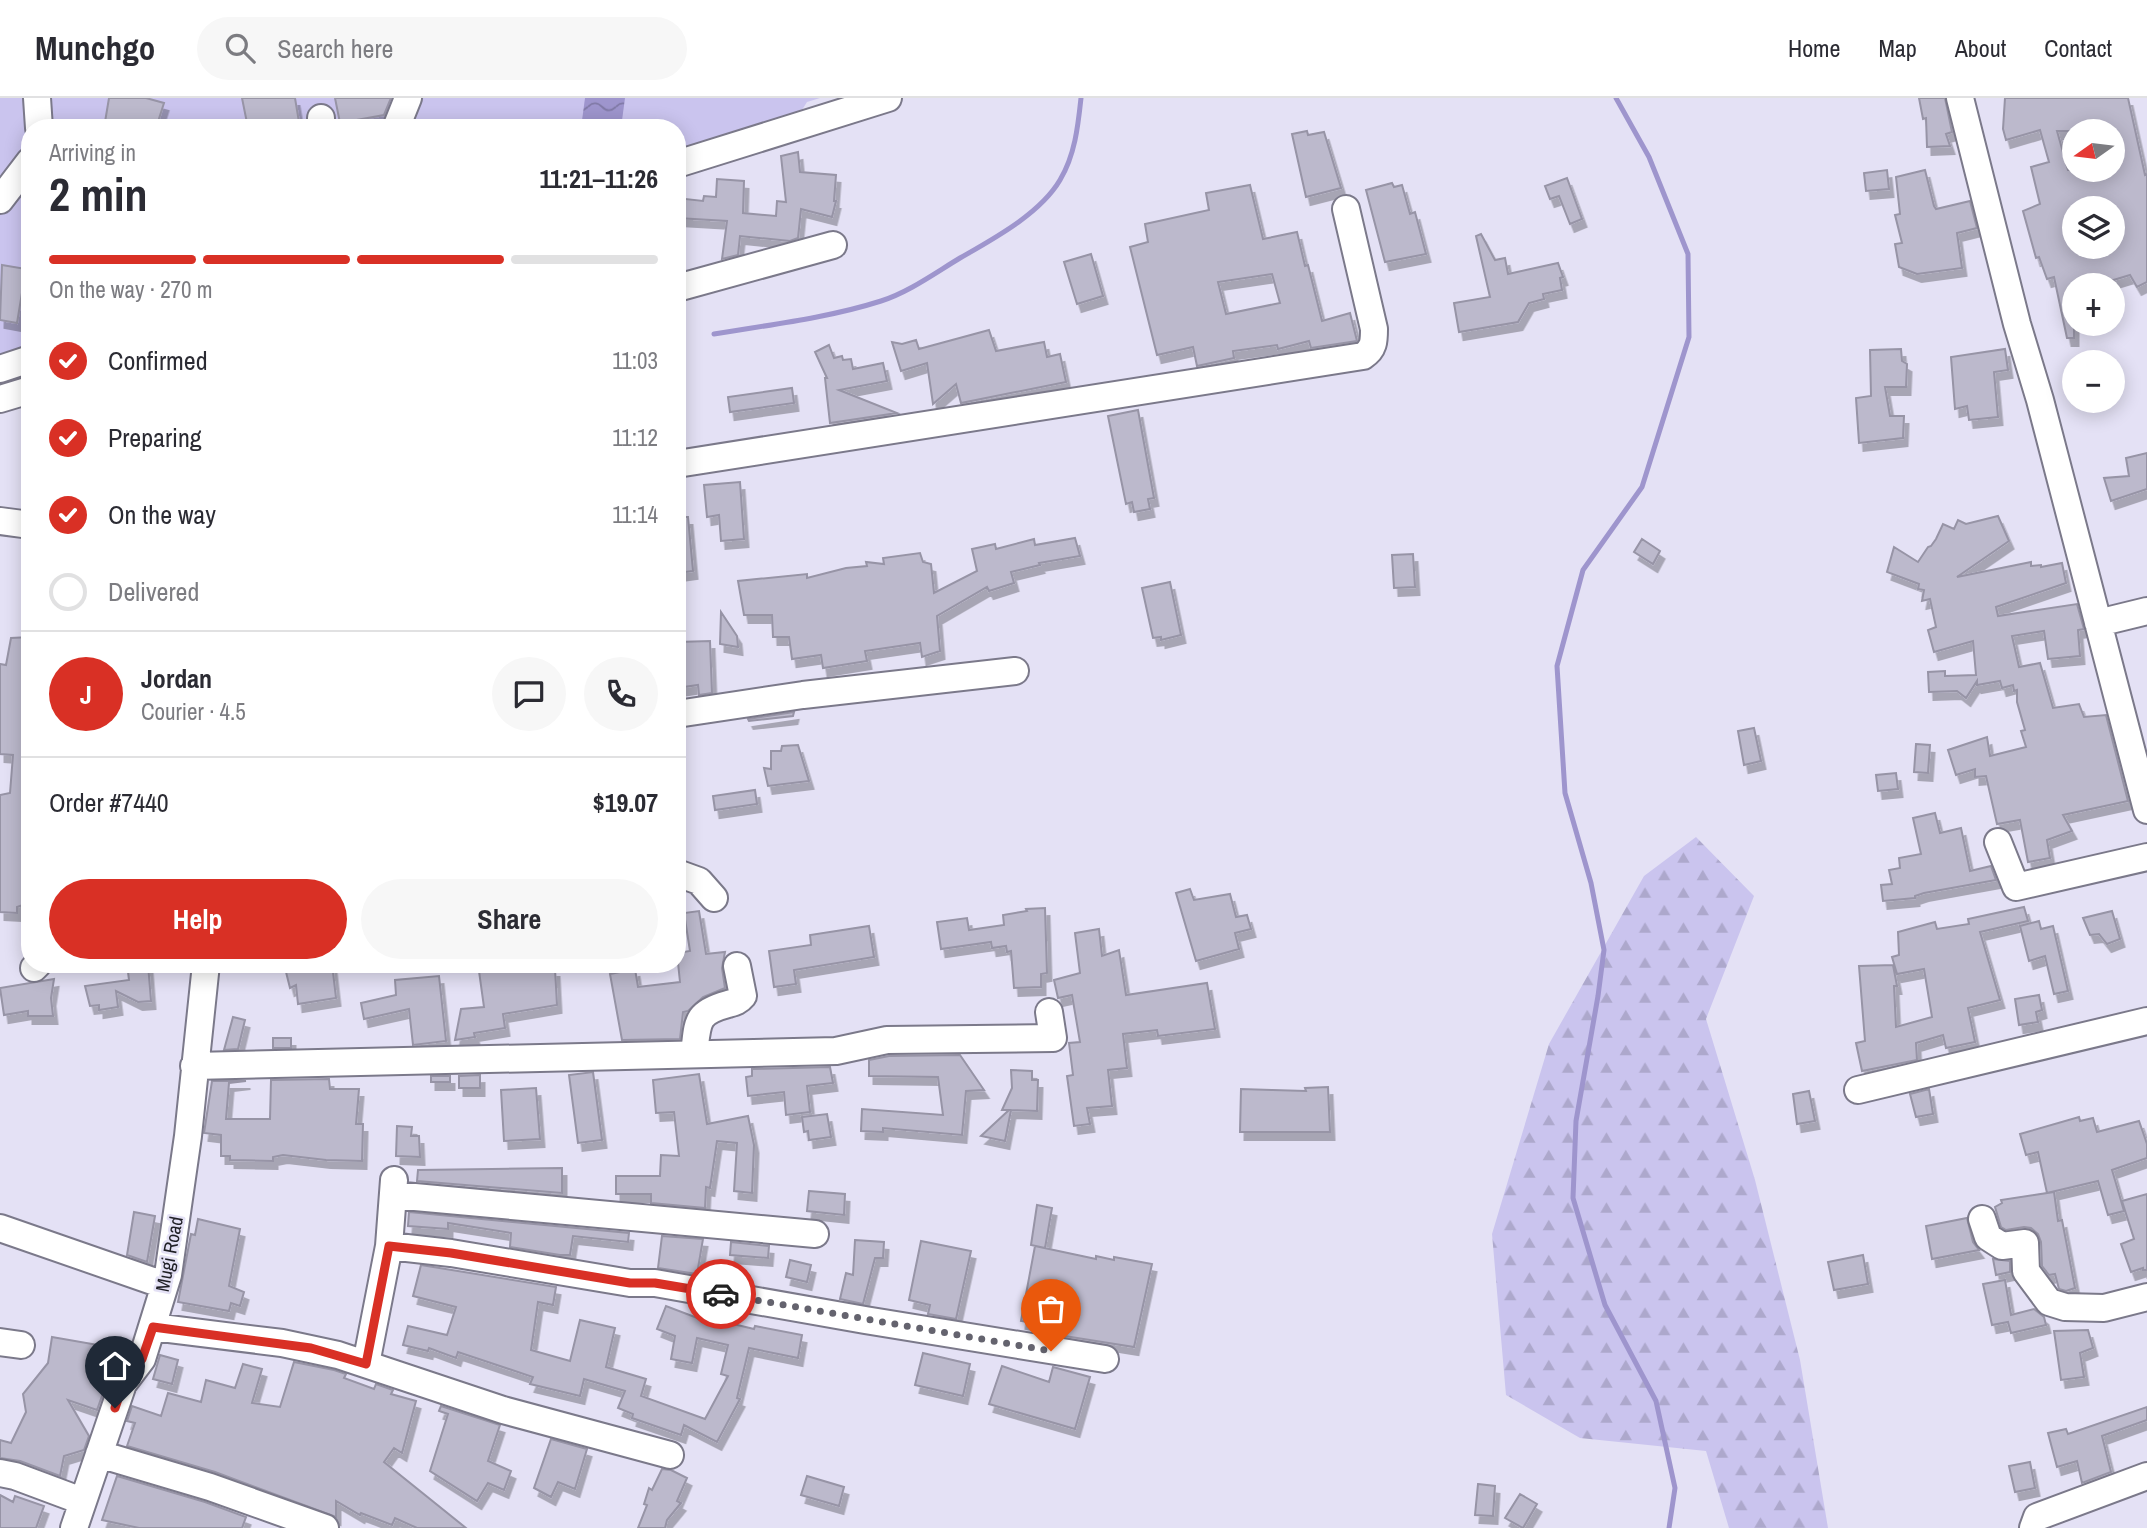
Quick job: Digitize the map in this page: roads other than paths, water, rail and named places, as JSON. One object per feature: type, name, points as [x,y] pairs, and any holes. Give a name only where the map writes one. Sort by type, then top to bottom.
[{"type":"street","points":[[37,98],[38,119]]},
{"type":"street","points":[[400,119],[408,98]]},
{"type":"street","points":[[686,161],[888,98]]},
{"type":"street","points":[[1961,98],[2017,324],[2040,400],[2098,623],[2137,733],[2147,810]]},
{"type":"street","points":[[0,200],[21,173]]},
{"type":"street","points":[[686,463],[1363,356],[1371,351],[1374,329],[1346,209]]},
{"type":"street","points":[[686,286],[834,245]]},
{"type":"street","points":[[0,369],[21,362]]},
{"type":"street","points":[[0,400],[21,393]]},
{"type":"street","points":[[0,521],[21,524]]},
{"type":"street","points":[[2098,623],[2147,611]]},
{"type":"street","points":[[686,713],[803,695],[1015,671]]},
{"type":"street","points":[[1998,842],[2016,887],[2147,857]]},
{"type":"street","points":[[686,876],[699,881],[714,898]]},
{"type":"street","points":[[694,1054],[699,1023],[709,1008],[741,999],[743,996],[737,966]]},
{"type":"street","name":"Mugi Road","points":[[74,1528],[123,1384],[142,1359],[168,1275],[188,1136],[205,973]]},
{"type":"street","points":[[194,1066],[836,1051],[887,1040],[1053,1038],[1049,1012]]},
{"type":"street","points":[[1858,1090],[2147,1021]]},
{"type":"street","points":[[366,1364],[389,1246],[393,1187],[815,1234]]},
{"type":"street","points":[[1982,1219],[1988,1237],[2002,1246],[2025,1243],[2026,1271],[2049,1303],[2065,1307],[2104,1308],[2147,1297]]},
{"type":"street","points":[[0,1228],[163,1285]]},
{"type":"street","points":[[389,1246],[451,1253],[630,1283],[663,1294],[942,1346]]},
{"type":"street","points":[[630,1283],[655,1283],[1105,1359]]},
{"type":"street","points":[[153,1327],[311,1348],[503,1410],[670,1455]]},
{"type":"street","points":[[99,1454],[210,1487],[325,1528]]},
{"type":"street","points":[[0,1473],[15,1475],[82,1501]]},
{"type":"street","points":[[2033,1528],[2038,1517],[2147,1476]]},
{"type":"water","points":[[585,98],[625,98],[622,119],[582,119]]},
{"type":"waterway","points":[[714,334],[819,317],[881,301],[912,287],[1001,234],[1041,204],[1060,180],[1072,150],[1081,98]]},
{"type":"waterway","points":[[1616,98],[1649,157],[1688,254],[1689,337],[1642,487],[1583,570],[1557,666],[1565,793],[1591,883],[1604,950],[1576,1121],[1573,1198],[1605,1305],[1656,1401],[1675,1488],[1669,1528]]}]
